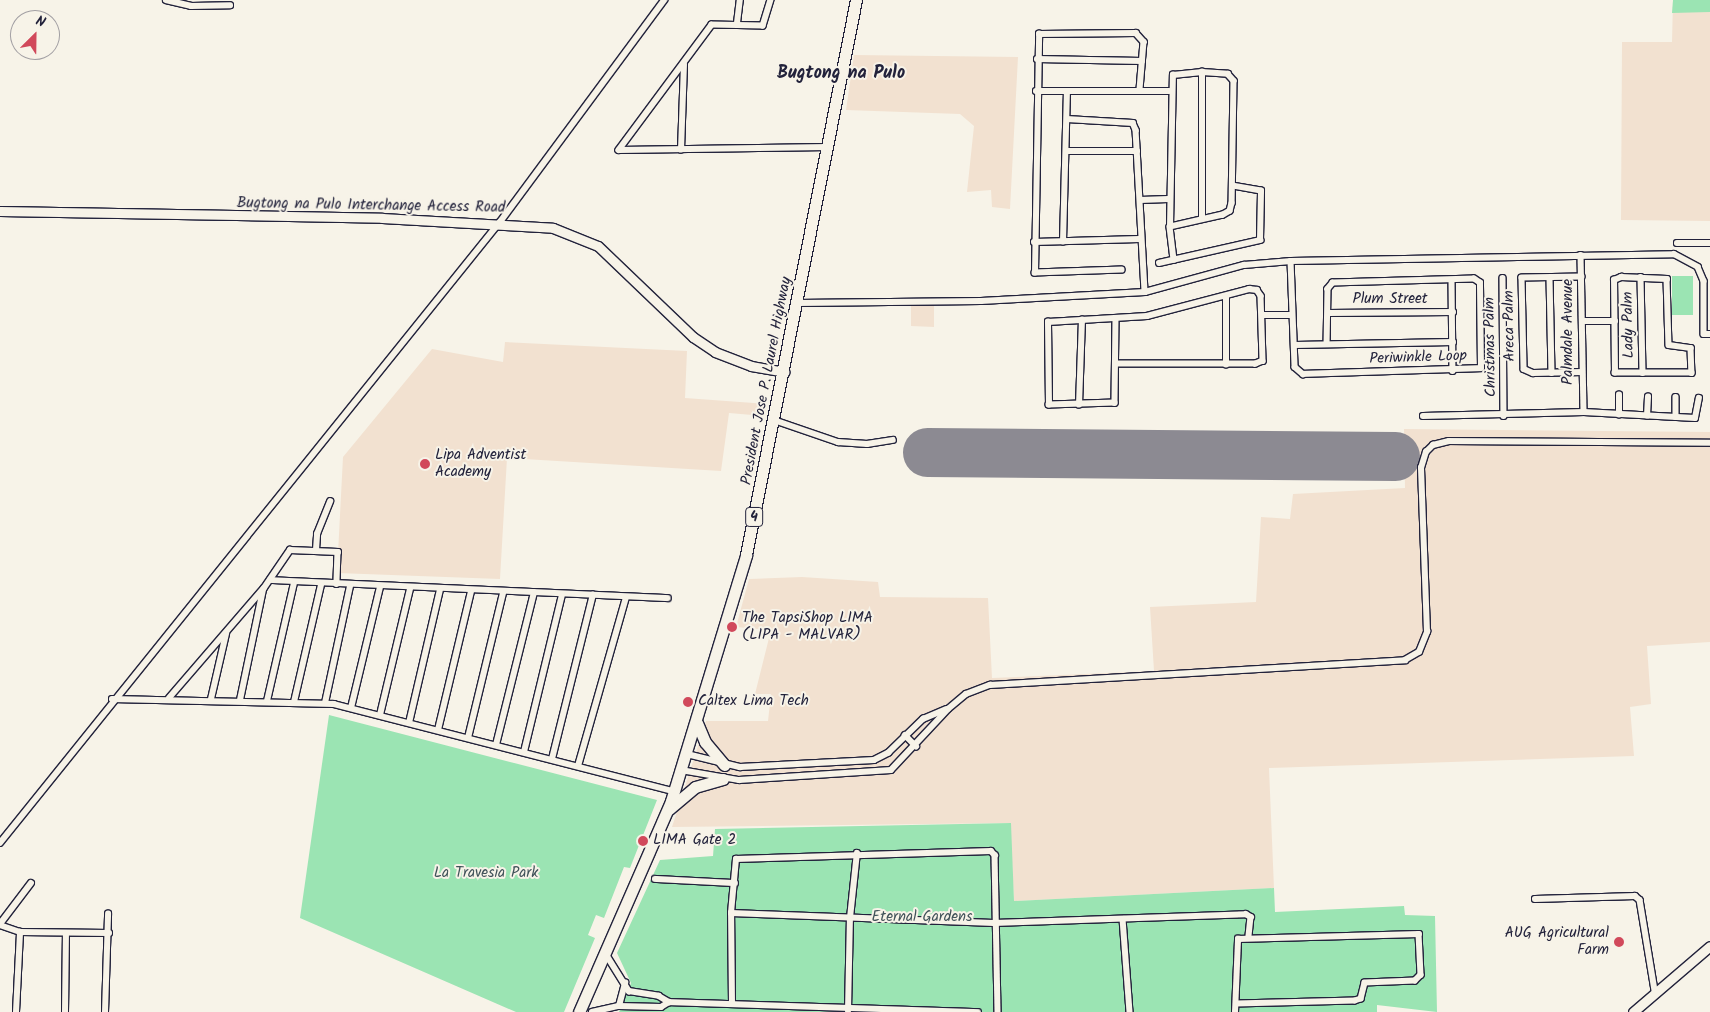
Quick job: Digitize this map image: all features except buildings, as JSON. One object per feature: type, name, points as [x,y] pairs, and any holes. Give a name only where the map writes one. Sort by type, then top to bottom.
[{"type":"highway","name":"President Jose P. Laurel Highway","points":[[579,1012],[606,954],[674,791],[697,723],[746,554],[798,303],[856,0]]},
{"type":"highway","points":[[697,723],[705,742],[724,765]]},
{"type":"highway","points":[[667,810],[694,787],[723,779]]},
{"type":"main road","name":"Bugtong na Pulo Interchange Access Road","points":[[0,211],[500,222],[553,228],[598,246],[692,337],[716,352],[751,366],[784,372]]},
{"type":"main road","points":[[1633,1012],[1655,991],[1710,946]]},
{"type":"street","points":[[166,0],[191,6],[230,5]]},
{"type":"street","points":[[0,843],[112,699],[500,222],[664,0]]},
{"type":"street","points":[[737,23],[740,0]]},
{"type":"street","points":[[771,0],[763,26],[737,23],[712,25],[619,150],[828,147]]},
{"type":"street","points":[[1122,270],[1039,275],[1035,273],[1036,91],[1039,34],[1047,32],[1136,33],[1144,42],[1140,90]]},
{"type":"street","points":[[1037,59],[1142,61]]},
{"type":"street","points":[[681,150],[684,65]]},
{"type":"street","points":[[1202,72],[1202,219]]},
{"type":"street","points":[[1170,227],[1230,212],[1234,81],[1228,74],[1202,72],[1172,74],[1169,91],[1168,200],[1170,227],[1174,260]]},
{"type":"street","points":[[1036,91],[1067,93],[1140,90],[1169,91]]},
{"type":"street","points":[[1064,242],[1067,93]]},
{"type":"street","points":[[1067,120],[1133,123],[1137,151],[1140,200],[1139,239],[1144,292]]},
{"type":"street","points":[[1066,151],[1137,151]]},
{"type":"street","points":[[1159,263],[1260,240],[1261,191],[1232,186]]},
{"type":"street","points":[[1140,200],[1168,200]]},
{"type":"street","points":[[1034,242],[1139,239]]},
{"type":"street","points":[[1677,243],[1710,242]]},
{"type":"street","points":[[798,303],[982,301],[1144,292],[1244,265],[1291,261],[1674,254],[1686,257],[1698,266],[1704,280],[1704,334],[1710,334]]},
{"type":"street","name":"Palmdale Avenue","points":[[1581,255],[1583,411]]},
{"type":"street","points":[[1291,261],[1291,314],[1295,345],[1453,342]]},
{"type":"street","points":[[1582,277],[1550,278],[1552,373],[1582,372]]},
{"type":"street","points":[[1641,277],[1667,279],[1669,345],[1691,348],[1692,373],[1615,373],[1614,280],[1641,277]]},
{"type":"street","name":"Lady Palm","points":[[1641,277],[1643,373]]},
{"type":"street","name":"Christmas Palm","points":[[1503,278],[1504,416]]},
{"type":"street","name":"Areca Palm","points":[[1550,278],[1522,278],[1526,372],[1552,373]]},
{"type":"street","name":"Periwinkle Loop","points":[[1295,345],[1297,371],[1453,371],[1482,366],[1480,284],[1474,279],[1329,285],[1328,313]]},
{"type":"street","points":[[1452,280],[1453,371]]},
{"type":"street","points":[[1116,319],[1117,364],[1115,403],[1054,406],[1046,401],[1046,328],[1053,320],[1116,319],[1147,316],[1257,290],[1262,314],[1263,361],[1226,365],[1117,364]]},
{"type":"street","points":[[1226,297],[1226,365]]},
{"type":"street","name":"Plum Street","points":[[1328,313],[1453,312]]},
{"type":"street","points":[[1327,344],[1328,313]]},
{"type":"street","points":[[1262,314],[1291,314]]},
{"type":"street","points":[[1079,405],[1082,320]]},
{"type":"street","points":[[1582,321],[1615,321]]},
{"type":"street","points":[[1619,396],[1619,415]]},
{"type":"street","points":[[1647,416],[1648,397]]},
{"type":"street","points":[[1676,397],[1676,417]]},
{"type":"street","points":[[1423,416],[1504,416],[1583,411],[1619,415],[1698,416],[1699,398]]},
{"type":"street","points":[[774,420],[838,442],[867,444],[893,440]]},
{"type":"street","points":[[681,770],[723,779],[891,770],[916,746],[948,709],[966,694],[990,684],[1405,660],[1419,652],[1428,632],[1421,468],[1426,452],[1433,445],[1449,441],[1710,443]]},
{"type":"street","points":[[316,550],[317,534],[330,501]]},
{"type":"street","points":[[170,698],[264,588],[290,550],[338,552],[337,584]]},
{"type":"street","points":[[270,580],[321,585],[337,584],[471,592],[668,598]]},
{"type":"street","points":[[267,701],[294,583]]},
{"type":"street","points":[[294,702],[321,585]]},
{"type":"street","points":[[325,703],[350,586]]},
{"type":"street","points":[[351,708],[380,587]]},
{"type":"street","points":[[240,700],[264,588]]},
{"type":"street","points":[[380,715],[410,589]]},
{"type":"street","points":[[409,723],[440,590]]},
{"type":"street","points":[[438,730],[471,592]]},
{"type":"street","points":[[468,738],[502,593]]},
{"type":"street","points":[[496,745],[534,593]]},
{"type":"street","points":[[524,752],[562,595]]},
{"type":"street","points":[[552,759],[592,596]]},
{"type":"street","points":[[578,766],[626,598]]},
{"type":"street","points":[[211,700],[226,632]]},
{"type":"street","points":[[112,699],[170,698],[325,703],[380,715],[674,791]]},
{"type":"street","points":[[687,754],[724,765],[874,760],[888,753],[923,718],[948,709]]},
{"type":"street","points":[[905,735],[916,746]]},
{"type":"street","points":[[732,1003],[731,913],[736,859],[743,857],[857,853],[991,851],[995,855],[994,923],[998,1012]]},
{"type":"street","points":[[848,1011],[850,918],[857,853]]},
{"type":"street","points":[[655,879],[735,883]]},
{"type":"street","points":[[31,883],[0,925],[20,932],[66,935],[109,933]]},
{"type":"street","points":[[1535,899],[1635,896],[1640,900],[1655,991]]},
{"type":"street","points":[[731,913],[994,923],[1246,914],[1251,917],[1249,937]]},
{"type":"street","points":[[105,1012],[109,933],[108,914]]},
{"type":"street","points":[[1123,919],[1130,1012]]},
{"type":"street","points":[[16,1012],[20,932]]},
{"type":"street","points":[[1235,1012],[1237,1004],[1235,943],[1249,937],[1414,932],[1419,934],[1421,975],[1416,981],[1365,983],[1361,998],[1355,1002],[1237,1004]]},
{"type":"street","points":[[65,1012],[66,935]]},
{"type":"street","points":[[606,954],[633,993],[662,997],[669,1002],[732,1003],[848,1011],[978,1012]]},
{"type":"street","points":[[619,1006],[625,983]]},
{"type":"street","points":[[661,1009],[662,997]]},
{"type":"street","points":[[592,1012],[619,1006],[661,1009],[669,1002]]},
{"type":"shaded area","points":[[1673,0],[1710,0],[1710,221],[1621,220],[1622,42],[1672,42]]},
{"type":"shaded area","points":[[854,55],[1018,57],[1010,209],[992,207],[991,190],[967,192],[974,126],[960,114],[846,110]]},
{"type":"shaded area","points":[[911,305],[934,305],[934,327],[911,326]]},
{"type":"shaded area","name":"Lipa Adventist Academy","points":[[505,342],[687,351],[685,398],[766,404],[765,416],[729,413],[721,471],[507,458],[500,579],[337,573],[343,457],[432,349],[503,362]]},
{"type":"shaded area","points":[[1404,429],[1710,432],[1710,642],[1647,646],[1651,704],[1630,707],[1634,756],[1269,768],[1274,888],[1014,901],[1010,823],[672,827],[706,721],[768,721],[771,694],[755,694],[771,630],[736,627],[749,579],[802,577],[878,582],[880,597],[988,598],[992,678],[1154,671],[1150,607],[1256,602],[1261,517],[1290,519],[1293,494],[1405,488]]},
{"type":"green space","points":[[1673,0],[1710,0],[1710,12],[1672,13]]},
{"type":"green space","points":[[1672,276],[1693,276],[1693,315],[1672,315]]},
{"type":"green space","name":"La Travesia Park","points":[[329,715],[657,800],[630,868],[624,867],[604,918],[596,915],[588,935],[595,938],[564,1012],[516,1012],[300,918]]},
{"type":"green space","name":"Eternal Gardens","points":[[1011,823],[1014,901],[1274,888],[1275,912],[1404,906],[1405,915],[1435,916],[1437,1012],[1377,1005],[1377,1012],[619,1012],[631,983],[617,953],[660,860],[713,856],[715,829]]},
{"type":"runway","points":[[927,452],[1395,456]]},
{"type":"place","name":"Lipa Adventist Academy","points":[[425,464]]},
{"type":"place","name":"The TapsiShop LIMA (LIPA - MALVAR)","points":[[732,627]]},
{"type":"place","name":"Caltex Lima Tech","points":[[688,702]]},
{"type":"place","name":"LIMA Gate 2","points":[[643,841]]},
{"type":"place","name":"AUG Agricultural Farm","points":[[1619,942]]},
{"type":"district","name":"Bugtong na Pulo","points":[[841,74]]}]
